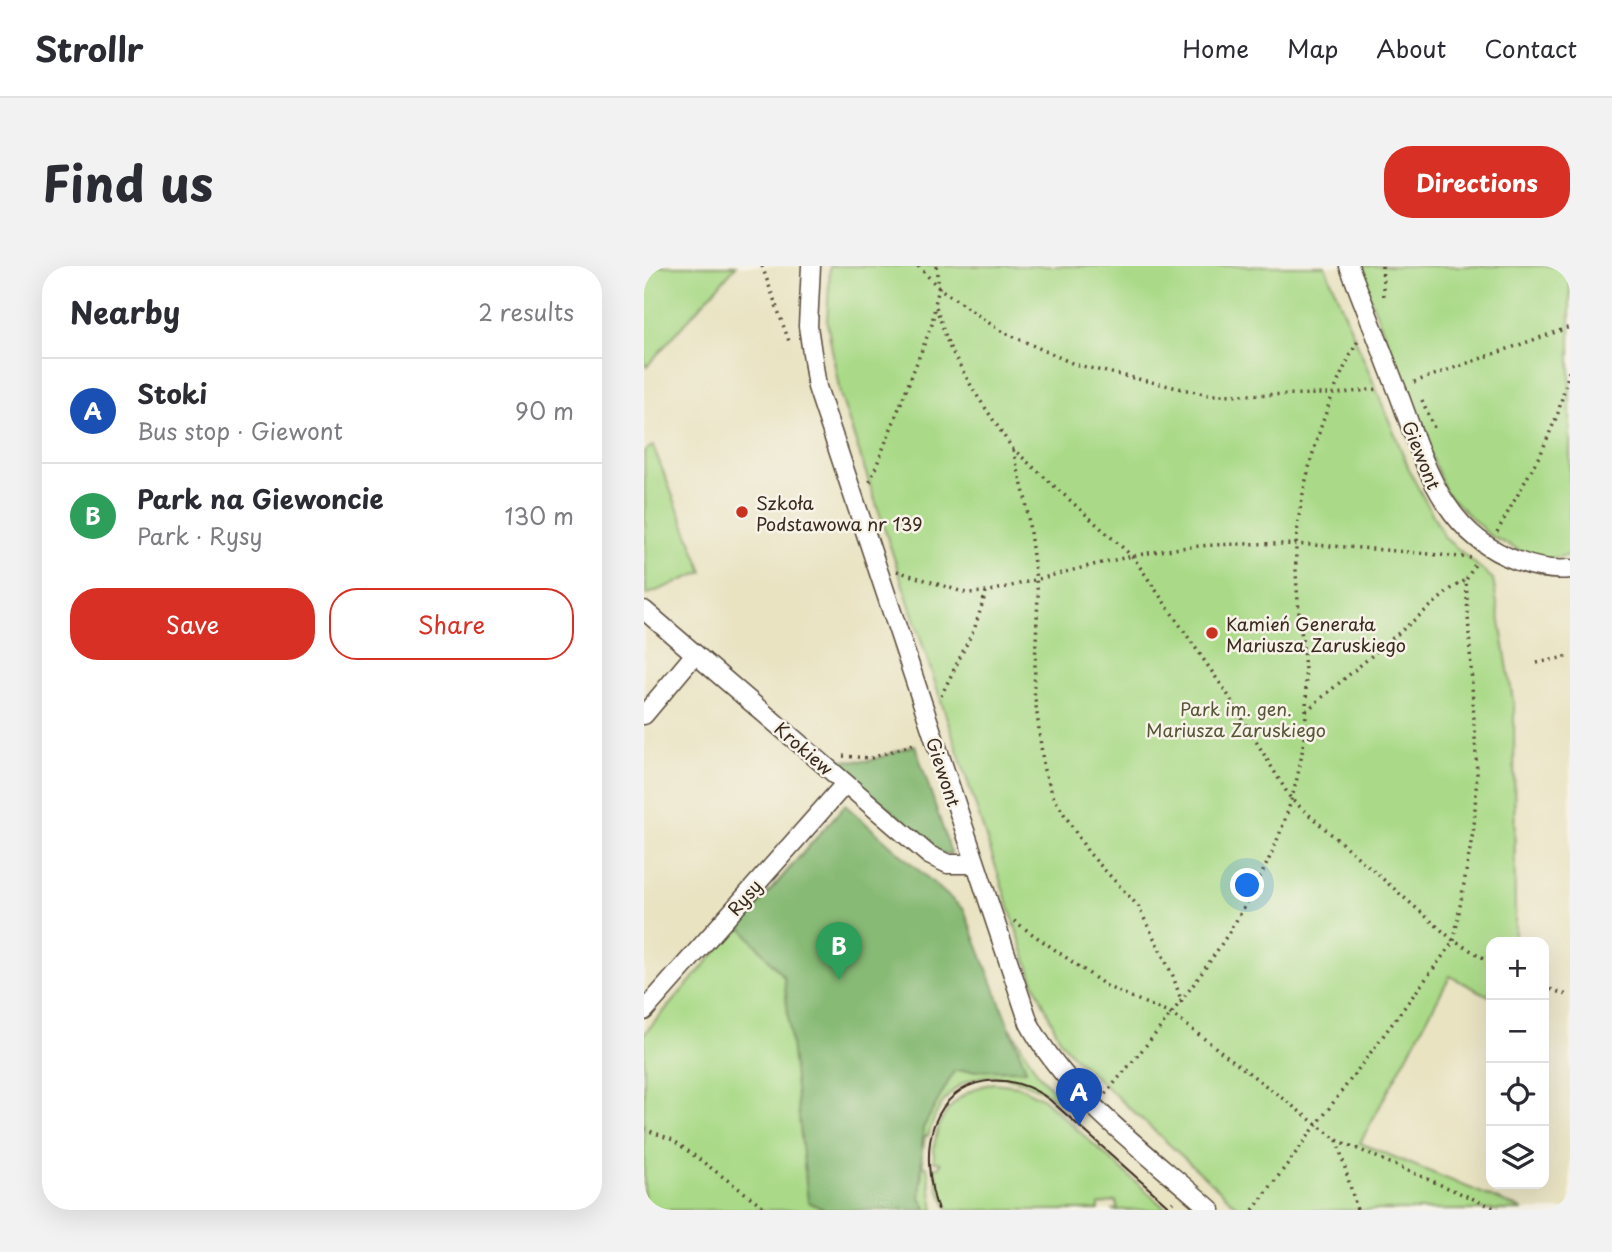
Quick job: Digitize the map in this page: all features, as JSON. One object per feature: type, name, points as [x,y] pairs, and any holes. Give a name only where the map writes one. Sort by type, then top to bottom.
[{"type":"street","name":"Giewont","points":[[811,266],[808,326],[817,387],[1028,1023],[1059,1069],[1211,1210]]},
{"type":"street","name":"Giewont","points":[[1349,266],[1439,497],[1452,516],[1484,553],[1524,563],[1570,569]]},
{"type":"street","name":"Krokiew","points":[[644,610],[938,861],[958,865],[974,864]]},
{"type":"street","points":[[644,715],[695,654]]},
{"type":"street","name":"Rysy","points":[[644,1011],[845,784]]},
{"type":"path","points":[[762,266],[792,351]]},
{"type":"path","points":[[918,266],[939,288],[999,330],[1086,367],[1209,395],[1334,394],[1396,388],[1570,327]]},
{"type":"path","points":[[867,489],[932,324],[939,288],[936,266]]},
{"type":"path","points":[[935,304],[949,346],[974,391],[1012,448],[1133,557],[1228,695],[1291,799],[1454,941],[1486,959]]},
{"type":"path","points":[[1095,1105],[1182,1003],[1240,912],[1274,843],[1291,799],[1298,773],[1306,711],[1296,546],[1307,478],[1334,394],[1350,355],[1371,322]]},
{"type":"path","points":[[1306,711],[1451,589],[1466,580],[1542,451],[1558,413],[1570,368]]},
{"type":"path","points":[[1012,448],[1026,501],[1036,581],[1038,650],[1034,690],[1044,770],[1054,798],[1088,852],[1138,906],[1173,976],[1182,1003]]},
{"type":"path","points":[[876,564],[966,593],[986,592],[1133,557],[1199,546],[1296,546],[1484,553]]},
{"type":"path","points":[[1252,1210],[1454,941],[1474,826],[1477,773],[1466,580]]},
{"type":"path","points":[[937,703],[975,627],[986,592]]},
{"type":"path","points":[[1537,663],[1570,656]]},
{"type":"path","points":[[837,756],[872,758],[918,743]]},
{"type":"path","points":[[1006,915],[1108,987],[1174,1015],[1316,1127],[1337,1140],[1499,1210]]},
{"type":"path","points":[[1549,989],[1570,996]]},
{"type":"path","points":[[644,1129],[673,1140],[768,1210]]},
{"type":"path","points":[[1337,1140],[1357,1210]]},
{"type":"green space","points":[[644,266],[736,266],[647,366],[644,363]]},
{"type":"green space","name":"Park im. gen. Mariusza Zaruskiego","points":[[830,266],[1325,266],[1412,476],[1445,538],[1493,579],[1514,706],[1515,937],[1486,937],[1486,994],[1450,976],[1360,1143],[1523,1210],[1241,1210],[1078,1061],[1061,1042],[1034,983],[840,394],[827,322]]},
{"type":"green space","points":[[1358,266],[1570,266],[1570,555],[1547,559],[1522,552],[1489,535],[1446,493]]},
{"type":"green space","points":[[653,446],[703,572],[646,595],[644,451]]},
{"type":"green space","points":[[915,745],[950,854],[941,853],[836,763],[838,760],[869,761]]},
{"type":"green space","points":[[845,805],[905,1073],[915,1210],[644,1210],[644,1034]]},
{"type":"green space","points":[[845,805],[964,910],[1026,1070],[954,1071],[923,1128],[920,1198],[927,1210],[825,1210],[808,1202],[784,977],[740,926]]},
{"type":"green space","points":[[1010,1027],[1039,1075],[1073,1111],[1030,1085],[1009,1078],[989,1076],[970,1080],[953,1091],[939,1110],[928,1136],[925,1136],[923,1149],[923,1128],[954,1071],[1026,1069]]},
{"type":"green space","points":[[994,1083],[1018,1086],[1042,1098],[1167,1210],[1112,1210],[1118,1209],[1116,1201],[1099,1205],[1099,1210],[949,1210],[939,1190],[934,1167],[939,1167],[941,1163],[934,1161],[937,1133],[948,1110],[957,1101],[967,1093]]},
{"type":"green space","points":[[923,1159],[923,1166],[927,1167],[934,1210],[927,1210],[920,1198]]},
{"type":"tram line","points":[[938,1210],[929,1168],[934,1125],[943,1107],[955,1095],[969,1086],[985,1081],[1018,1084],[1035,1090],[1050,1100],[1173,1210]]},
{"type":"place","name":"Szkoła Podstawowa nr 139","points":[[742,512]]},
{"type":"place","name":"Kamień Generała Mariusza Zaruskiego","points":[[1212,633]]},
{"type":"place","name":"Park na Giewoncie","points":[[839,980]]},
{"type":"place","name":"Stoki","points":[[1079,1126]]}]
